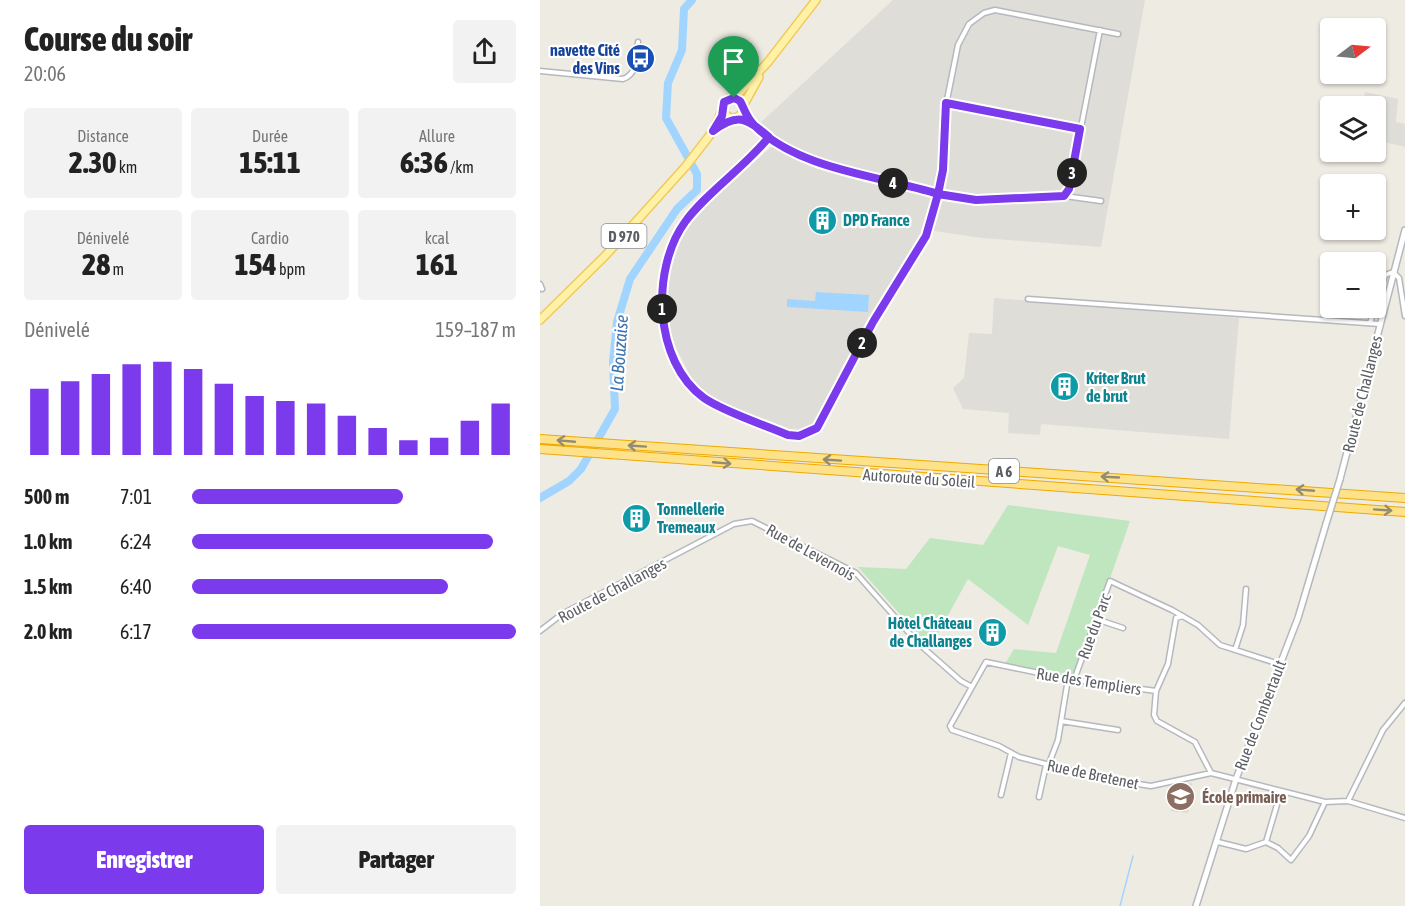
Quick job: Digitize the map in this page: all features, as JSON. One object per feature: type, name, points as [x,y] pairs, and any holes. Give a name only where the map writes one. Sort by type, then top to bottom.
[{"type":"highway","name":"Autoroute du Soleil","points":[[540,439],[1168,480],[1405,498]]},
{"type":"highway","name":"Autoroute du Soleil","points":[[540,449],[1405,512]]},
{"type":"main road","points":[[768,62],[743,108],[734,118],[722,111],[724,102],[734,98],[768,62],[816,0]]},
{"type":"main road","points":[[734,98],[743,108]]},
{"type":"main road","name":"D 970","points":[[540,320],[605,256],[686,166],[713,131],[722,111]]},
{"type":"main road","name":"D 970","points":[[713,131],[734,118]]},
{"type":"street","points":[[769,137],[754,156],[687,220],[673,240],[665,264],[662,309],[672,352],[681,370],[704,398],[788,435],[799,436],[817,428],[873,322],[926,236],[943,170],[946,103],[963,34],[969,24],[984,13],[995,10],[1118,34]]},
{"type":"street","points":[[1064,196],[1069,189],[1100,30]]},
{"type":"street","points":[[540,71],[623,79],[632,75],[635,69],[638,42]]},
{"type":"street","points":[[946,103],[1080,129]]},
{"type":"street","points":[[743,108],[753,124],[769,137],[829,166],[938,194],[976,200],[1064,196],[1101,201]]},
{"type":"street","points":[[734,118],[753,124]]},
{"type":"street","name":"Route de Challanges","points":[[1326,524],[1340,479],[1405,230]]},
{"type":"street","points":[[1386,275],[1393,272],[1399,278],[1405,316]]},
{"type":"street","points":[[540,284],[542,289]]},
{"type":"street","points":[[1028,299],[1380,324]]},
{"type":"street","points":[[1370,323],[1372,318]]},
{"type":"street","name":"Rue de Levernois","points":[[686,551],[734,524],[752,521],[764,525],[856,573],[918,643],[961,681],[972,687]]},
{"type":"street","name":"Rue de Combertault","points":[[1196,906],[1200,886],[1218,842],[1236,779],[1298,618],[1326,524]]},
{"type":"street","name":"Route de Challanges","points":[[540,631],[562,614],[686,551]]},
{"type":"street","name":"Rue du Parc","points":[[1074,680],[1110,581],[1183,616]]},
{"type":"street","points":[[1235,650],[1243,625],[1246,589]]},
{"type":"street","points":[[1156,691],[1168,664],[1176,618],[1183,616],[1220,645],[1279,664]]},
{"type":"street","points":[[1096,619],[1123,628]]},
{"type":"street","name":"Rue des Templiers","points":[[972,687],[986,662],[1068,679],[1156,691],[1154,715],[1157,721],[1195,742],[1211,773]]},
{"type":"street","points":[[1039,797],[1047,766],[1058,740],[1068,679]]},
{"type":"street","name":"Rue de Bretenet","points":[[972,687],[950,726],[952,730],[1047,766],[1151,786],[1211,773]]},
{"type":"street","points":[[1348,801],[1383,730],[1405,703]]},
{"type":"street","points":[[1060,721],[1118,730]]},
{"type":"street","points":[[1000,795],[1011,753]]},
{"type":"street","points":[[1211,773],[1325,802],[1348,801],[1405,818]]},
{"type":"street","points":[[1266,842],[1281,791]]},
{"type":"street","points":[[1218,842],[1246,849],[1266,842],[1278,848],[1291,860],[1309,836],[1325,802]]},
{"type":"shaded area","points":[[893,0],[1145,0],[1101,247],[982,238],[927,230],[859,343],[817,424],[808,430],[790,431],[704,394],[693,381],[671,338],[666,291],[675,242],[692,218],[779,140],[760,123]]},
{"type":"shaded area","points":[[1365,92],[1384,96],[1364,96]]},
{"type":"shaded area","points":[[1386,96],[1398,99],[1396,122],[1405,124],[1405,147],[1386,142]]},
{"type":"shaded area","points":[[994,298],[1239,318],[1229,439],[1041,424],[1040,435],[1008,433],[1009,413],[963,409],[953,388],[964,378],[969,333],[992,334]]},
{"type":"shaded area","name":"École primaire","points":[[1192,783],[1188,813],[1171,811],[1173,786]]},
{"type":"green space","points":[[1008,505],[1130,521],[1076,676],[1005,664],[1014,649],[1056,653],[1090,555],[1058,546],[1028,625],[968,579],[930,648],[858,567],[906,569],[930,538],[983,545]]},
{"type":"water","points":[[816,292],[869,295],[868,312],[787,307],[787,299],[815,301]]},
{"type":"waterway","name":"La Bouzaise","points":[[540,498],[569,481],[581,469],[615,409],[613,362],[617,322],[630,279],[677,209],[697,190],[697,174],[666,118],[668,83],[682,50],[684,9],[692,0]]},
{"type":"waterway","points":[[1120,906],[1133,856]]},
{"type":"place","name":"navette Cité des Vins","points":[[641,59]]},
{"type":"place","name":"DPD France","points":[[822,220]]},
{"type":"place","name":"Kriter Brut de brut","points":[[1065,387]]},
{"type":"place","name":"Tonnellerie Tremeaux","points":[[636,518]]},
{"type":"place","name":"Hôtel Château de Challanges","points":[[993,632]]},
{"type":"place","name":"École primaire","points":[[1181,797]]},
{"type":"route","points":[[734,98],[724,102],[722,116],[713,131],[727,120],[737,118],[753,124],[769,137],[754,156],[687,220],[673,240],[665,264],[662,287],[662,309],[667,336],[681,370],[704,398],[788,435],[799,436],[817,428],[873,322],[926,236],[931,226],[938,194],[976,200],[1064,196],[1069,189],[1080,129],[946,103],[943,170],[938,194],[876,180],[829,166],[775,142],[769,137],[759,129],[753,124],[743,111],[740,101],[734,98]]}]
